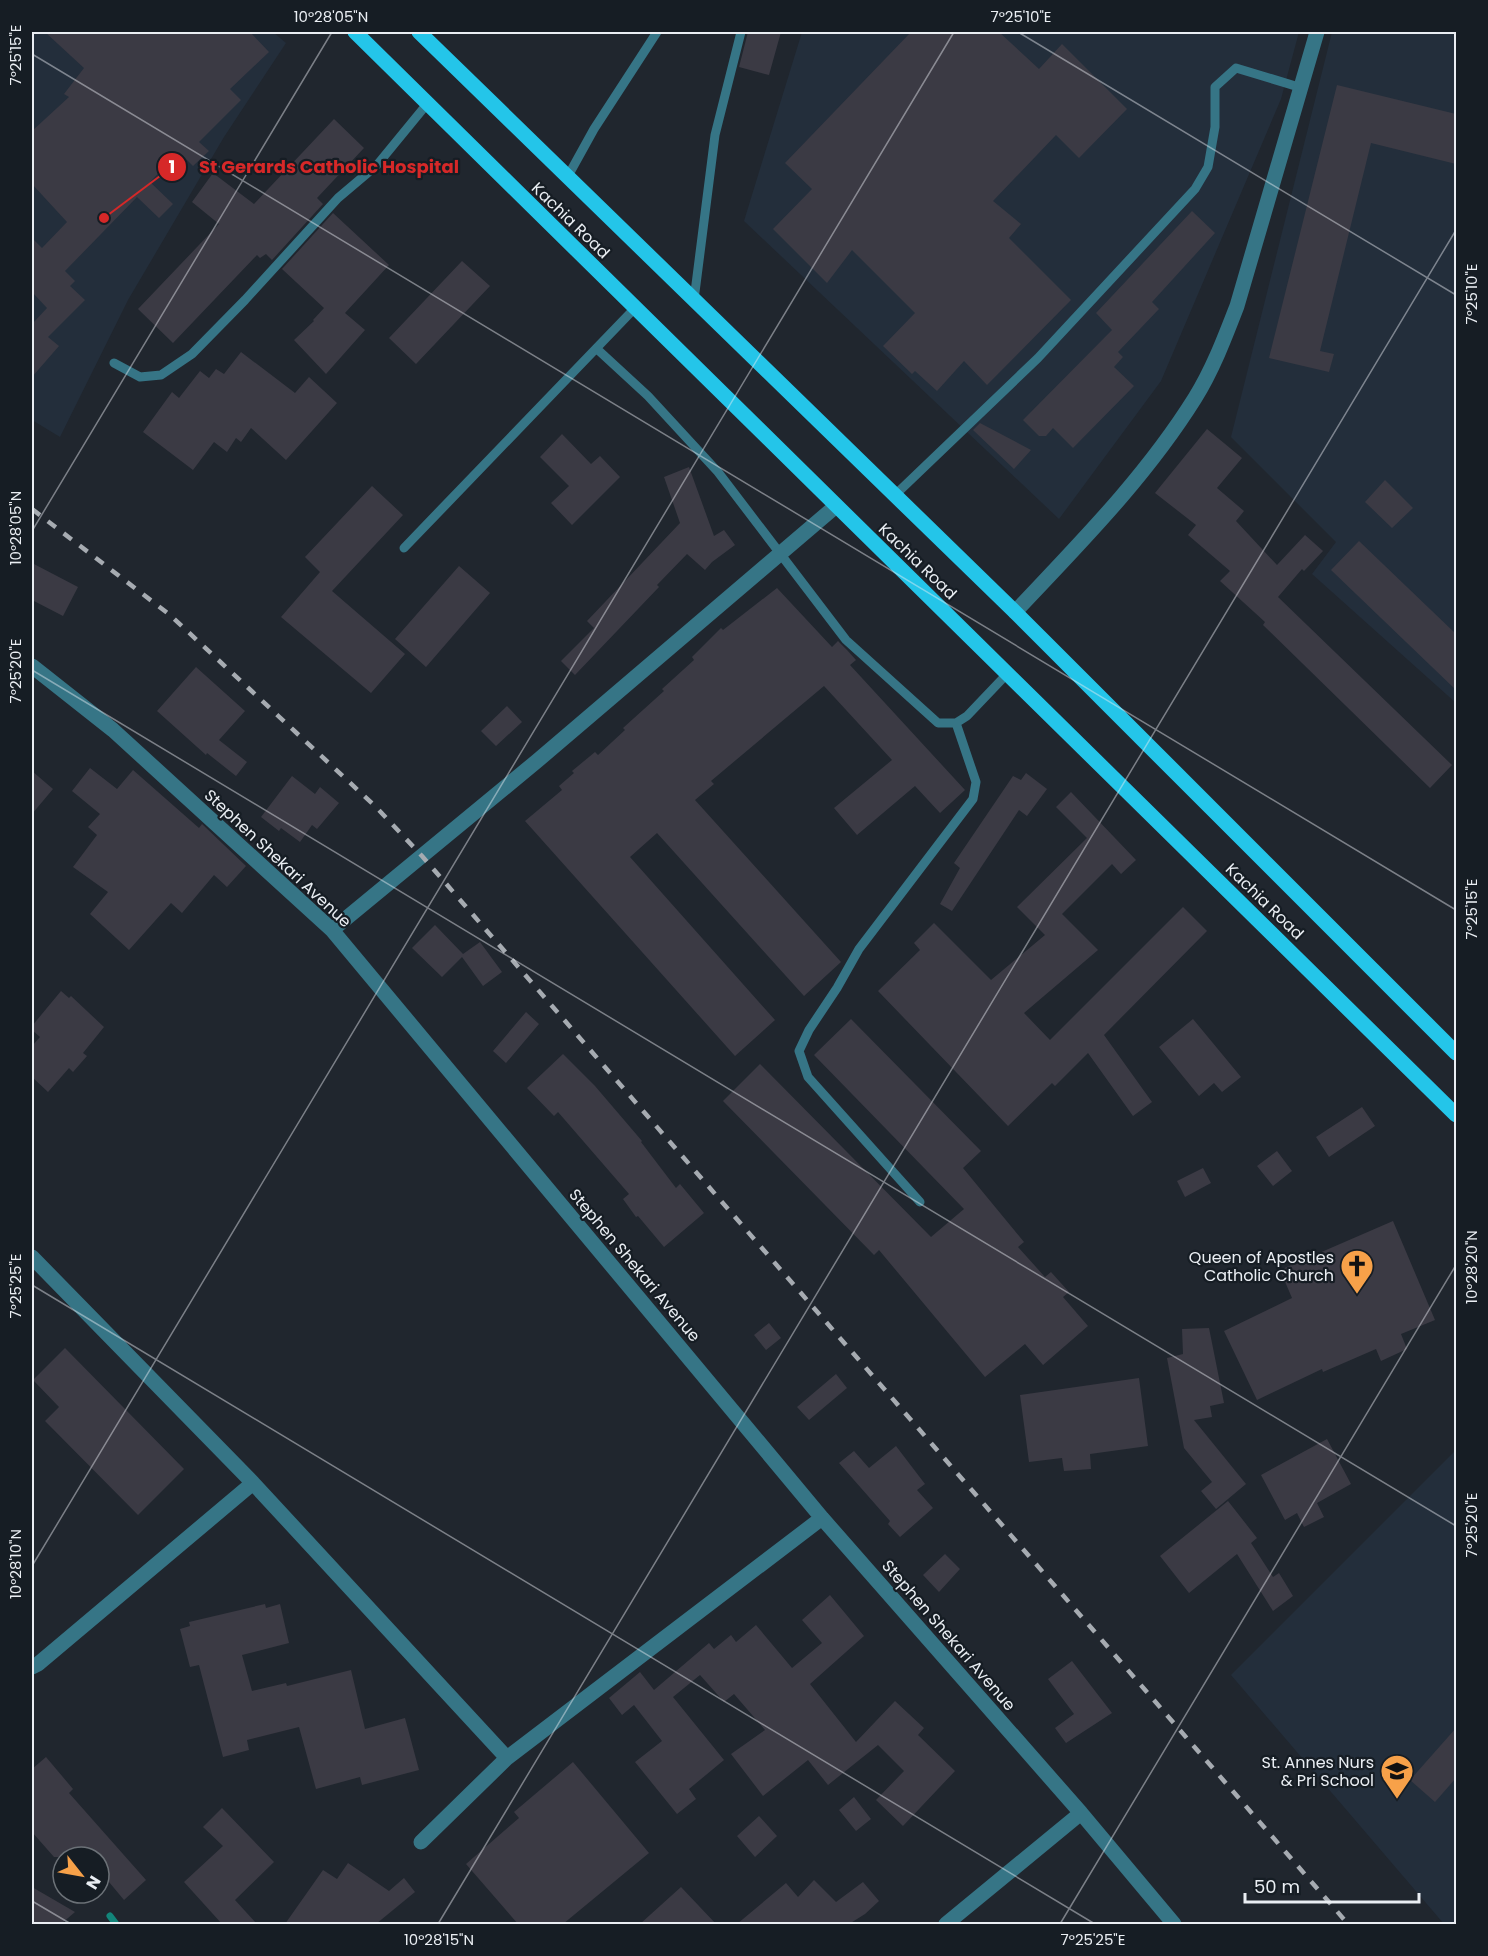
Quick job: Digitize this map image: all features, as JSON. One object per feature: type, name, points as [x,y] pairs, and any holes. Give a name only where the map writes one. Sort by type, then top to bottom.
[{"type":"main road","name":"Kachia Road","points":[[355,32],[1456,1115]]},
{"type":"main road","name":"Kachia Road","points":[[419,32],[1015,612],[1456,1053]]},
{"type":"street","points":[[1015,612],[1124,496],[1164,444],[1196,396],[1222,346],[1238,306],[1317,32]]},
{"type":"street","points":[[332,930],[537,761],[836,506]]},
{"type":"street","name":"Stephen Shekari Avenue","points":[[32,666],[113,730],[332,930],[822,1518],[1081,1813],[1174,1924]]},
{"type":"street","points":[[32,1257],[253,1483],[507,1758]]},
{"type":"street","points":[[32,1667],[253,1483]]},
{"type":"street","points":[[421,1842],[507,1758],[822,1518]]},
{"type":"street","points":[[946,1924],[1081,1813]]},
{"type":"lane","points":[[568,176],[594,129],[657,32]]},
{"type":"lane","points":[[694,300],[715,135],[741,32]]},
{"type":"lane","points":[[895,495],[1038,358],[1195,189],[1208,166],[1215,127],[1215,87],[1236,68],[1302,88]]},
{"type":"lane","points":[[114,363],[140,377],[161,375],[192,354],[338,198],[377,165],[427,104]]},
{"type":"lane","points":[[404,548],[635,308]]},
{"type":"lane","points":[[597,349],[648,396],[718,472],[846,640],[938,723],[956,723],[968,716],[1007,674]]},
{"type":"lane","points":[[920,1202],[808,1077],[799,1051],[808,1030],[837,988],[859,949],[973,799],[975,782],[956,723]]},
{"type":"shaded area","points":[[32,32],[273,32],[286,43],[224,137],[128,300],[60,437],[32,420]]},
{"type":"shaded area","points":[[802,32],[1299,32],[1281,99],[1161,381],[1059,519],[744,221]]},
{"type":"shaded area","points":[[1332,32],[1456,32],[1456,703],[1312,574],[1336,542],[1231,437]]},
{"type":"shaded area","name":"St. Annes Nurs & Pri School","points":[[1456,1450],[1456,1924],[1444,1924],[1231,1675]]},
{"type":"building","points":[[45,32],[250,32],[269,52],[230,89],[241,100],[199,142],[209,151],[193,166],[179,152],[150,182],[173,204],[159,218],[137,197],[65,271],[75,281],[70,286],[85,300],[48,337],[59,346],[32,377],[32,322],[47,308],[32,292],[32,238],[42,248],[67,222],[32,184],[32,131],[69,97],[64,94],[84,68]]},
{"type":"building","points":[[748,32],[781,32],[769,75],[739,67]]},
{"type":"building","points":[[911,32],[999,32],[1039,69],[1062,44],[1127,109],[1079,158],[1056,135],[993,201],[1021,224],[1009,238],[1071,300],[987,385],[964,361],[937,391],[915,371],[912,374],[883,346],[915,313],[852,250],[827,283],[773,229],[812,189],[785,163]]},
{"type":"building","points":[[1337,85],[1456,114],[1456,164],[1371,143],[1320,351],[1334,354],[1329,372],[1269,358]]},
{"type":"building","points":[[334,119],[364,148],[317,198],[323,204],[272,260],[266,254],[260,258],[257,255],[173,343],[138,309],[219,224],[192,202],[213,173],[254,204]]},
{"type":"building","points":[[1192,211],[1215,233],[1152,302],[1159,309],[1118,352],[1123,357],[1114,367],[1134,386],[1073,448],[1053,428],[1046,436],[1039,436],[1023,420],[1112,330],[1096,313]]},
{"type":"building","points":[[333,213],[389,265],[345,313],[365,330],[326,374],[294,340],[324,308],[282,269]]},
{"type":"building","points":[[462,261],[490,286],[416,364],[389,338]]},
{"type":"building","points":[[241,352],[295,393],[309,377],[337,403],[286,460],[251,428],[241,442],[236,438],[227,452],[214,442],[193,470],[143,432],[172,392],[179,398],[200,371],[209,378],[216,369],[224,374]]},
{"type":"building","points":[[980,423],[1031,450],[1014,469],[973,430]]},
{"type":"building","points":[[1207,429],[1242,458],[1217,488],[1244,511],[1236,521],[1277,565],[1305,535],[1323,551],[1304,571],[1302,569],[1278,597],[1452,765],[1430,788],[1263,625],[1265,622],[1220,581],[1230,571],[1188,535],[1196,525],[1155,493]]},
{"type":"building","points":[[562,434],[591,464],[600,456],[620,477],[572,525],[551,503],[569,486],[540,457]]},
{"type":"building","points":[[689,467],[714,536],[724,530],[735,545],[705,570],[687,554],[657,585],[659,587],[575,675],[561,661],[594,628],[587,621],[680,523],[664,477]]},
{"type":"building","points":[[1385,480],[1413,508],[1392,528],[1365,502]]},
{"type":"building","points":[[372,486],[403,515],[332,591],[405,654],[371,693],[281,617],[320,572],[305,557]]},
{"type":"building","points":[[1359,541],[1456,634],[1456,690],[1331,570]]},
{"type":"building","points":[[32,563],[78,587],[63,616],[32,600]]},
{"type":"building","points":[[459,566],[490,593],[426,667],[395,639]]},
{"type":"building","points":[[777,588],[832,647],[838,641],[847,650],[856,660],[850,665],[965,790],[940,813],[915,786],[857,835],[834,808],[892,760],[824,686],[711,781],[714,784],[695,800],[841,962],[804,996],[657,833],[630,857],[775,1020],[735,1056],[525,821],[562,790],[559,786],[574,773],[572,771],[595,752],[598,755],[625,730],[623,728],[664,691],[662,689],[694,660],[692,657],[721,628],[723,630]]},
{"type":"building","points":[[196,667],[245,711],[219,740],[247,762],[236,776],[207,753],[206,755],[157,711]]},
{"type":"building","points":[[507,706],[522,722],[496,746],[481,731]]},
{"type":"building","points":[[90,768],[117,789],[133,770],[199,828],[202,824],[246,866],[227,887],[214,875],[182,913],[171,903],[129,950],[90,914],[108,892],[73,867],[97,835],[88,827],[100,814],[72,791]]},
{"type":"building","points":[[32,771],[53,789],[32,814]]},
{"type":"building","points":[[1026,773],[1047,789],[1027,816],[1019,810],[952,911],[940,904],[960,868],[954,863],[1013,776],[1021,780]]},
{"type":"building","points":[[292,776],[315,794],[320,787],[339,803],[317,829],[312,825],[300,842],[281,828],[279,831],[261,817]]},
{"type":"building","points":[[1071,792],[1136,860],[1121,874],[1112,864],[1062,914],[1098,950],[1024,1013],[1050,1040],[1183,907],[1207,931],[1104,1035],[1152,1102],[1133,1116],[1088,1053],[1055,1086],[1052,1083],[1008,1126],[878,991],[920,950],[914,943],[934,923],[991,980],[1045,935],[1017,907],[1087,838],[1056,807]]},
{"type":"building","points":[[435,925],[463,954],[480,942],[502,972],[483,986],[462,957],[442,977],[412,948]]},
{"type":"building","points":[[61,991],[69,998],[71,996],[104,1027],[83,1053],[87,1056],[73,1072],[69,1068],[48,1092],[32,1077],[32,1046],[40,1037],[32,1030],[32,1026]]},
{"type":"building","points":[[526,1012],[539,1024],[506,1063],[493,1051]]},
{"type":"building","points":[[851,1019],[981,1151],[963,1168],[1024,1242],[1018,1247],[1045,1277],[1051,1272],[1069,1292],[1063,1297],[1088,1326],[1043,1365],[1025,1344],[985,1377],[879,1250],[874,1255],[723,1101],[760,1064],[931,1237],[964,1209],[814,1055]]},
{"type":"building","points":[[1193,1019],[1241,1077],[1222,1092],[1214,1083],[1199,1096],[1159,1047]]},
{"type":"building","points":[[563,1054],[595,1086],[642,1141],[676,1188],[680,1184],[704,1213],[664,1247],[638,1216],[636,1217],[623,1199],[629,1194],[558,1112],[554,1116],[527,1088]]},
{"type":"building","points":[[1362,1107],[1375,1126],[1329,1157],[1316,1137]]},
{"type":"building","points":[[1277,1151],[1292,1171],[1273,1186],[1257,1166]]},
{"type":"building","points":[[1203,1168],[1211,1183],[1185,1197],[1177,1181]]},
{"type":"building","name":"Queen of Apostles Catholic Church","points":[[1393,1221],[1435,1320],[1401,1334],[1407,1349],[1381,1361],[1376,1349],[1323,1372],[1322,1369],[1257,1400],[1224,1331],[1292,1298],[1280,1270]]},
{"type":"building","points":[[769,1323],[781,1338],[766,1350],[754,1335]]},
{"type":"building","points":[[1209,1328],[1224,1403],[1210,1406],[1212,1417],[1194,1420],[1246,1484],[1216,1509],[1201,1491],[1212,1482],[1184,1448],[1167,1358],[1183,1354],[1182,1329]]},
{"type":"building","points":[[65,1348],[184,1469],[138,1515],[45,1421],[59,1407],[33,1380]]},
{"type":"building","points":[[836,1374],[847,1388],[809,1420],[797,1407]]},
{"type":"building","points":[[1139,1378],[1148,1446],[1090,1454],[1091,1469],[1064,1471],[1062,1458],[1029,1462],[1020,1395]]},
{"type":"building","points":[[1327,1439],[1351,1484],[1317,1503],[1324,1517],[1304,1527],[1297,1513],[1285,1520],[1261,1475]]},
{"type":"building","points":[[896,1446],[925,1484],[917,1490],[933,1508],[900,1537],[888,1524],[890,1521],[839,1463],[854,1451],[869,1468]]},
{"type":"building","points":[[1228,1501],[1257,1538],[1251,1543],[1273,1577],[1279,1573],[1293,1596],[1273,1611],[1237,1554],[1189,1593],[1160,1556]]},
{"type":"building","points":[[945,1554],[960,1569],[939,1592],[923,1575]]},
{"type":"building","points":[[830,1595],[864,1636],[810,1684],[856,1742],[895,1701],[924,1728],[918,1735],[955,1771],[903,1826],[876,1800],[904,1771],[878,1745],[828,1785],[808,1760],[763,1796],[731,1754],[765,1730],[734,1694],[724,1702],[700,1675],[673,1697],[724,1760],[689,1789],[696,1799],[677,1814],[635,1762],[662,1741],[634,1705],[622,1715],[609,1698],[640,1672],[654,1690],[709,1643],[714,1649],[731,1635],[736,1642],[756,1625],[792,1668],[822,1643],[802,1620]]},
{"type":"building","points":[[265,1604],[266,1608],[280,1604],[289,1643],[242,1655],[252,1691],[286,1683],[287,1686],[351,1670],[365,1729],[405,1718],[419,1770],[362,1785],[360,1777],[316,1789],[299,1727],[247,1740],[249,1750],[223,1757],[199,1665],[190,1667],[180,1629],[190,1626],[189,1622]]},
{"type":"building","points":[[1072,1661],[1112,1713],[1066,1743],[1055,1728],[1074,1714],[1048,1679]]},
{"type":"building","points":[[1456,1728],[1456,1778],[1435,1802],[1410,1780]]},
{"type":"building","points":[[46,1757],[73,1789],[69,1793],[146,1880],[124,1900],[111,1884],[111,1845],[51,1845],[51,1854],[32,1832],[32,1769]]},
{"type":"building","points":[[573,1762],[649,1853],[563,1924],[518,1924],[466,1864],[519,1818],[514,1812]]},
{"type":"building","points":[[854,1797],[871,1819],[856,1831],[839,1810]]},
{"type":"building","points":[[222,1808],[274,1862],[235,1900],[257,1924],[222,1924],[184,1882],[223,1846],[203,1827]]},
{"type":"building","points":[[759,1816],[777,1836],[755,1857],[737,1836]]},
{"type":"building","points":[[348,1863],[389,1891],[404,1878],[415,1892],[376,1924],[285,1924],[323,1870],[337,1879]]},
{"type":"building","points":[[814,1880],[836,1902],[863,1882],[879,1901],[849,1924],[737,1924],[786,1883],[798,1897]]},
{"type":"building","points":[[32,1887],[51,1898],[51,1905],[63,1905],[75,1912],[61,1924],[32,1924]]},
{"type":"building","points":[[681,1887],[716,1924],[640,1924]]},
{"type":"waterway","points":[[110,1916],[116,1924]]},
{"type":"railway","points":[[32,509],[170,615],[376,807],[422,856],[1348,1924]]},
{"type":"place","name":"St Gerards Catholic Hospital","points":[[104,218]]},
{"type":"place","name":"Queen of Apostles Catholic Church","points":[[1357,1295]]},
{"type":"place","name":"St. Annes Nurs & Pri School","points":[[1397,1800]]}]
